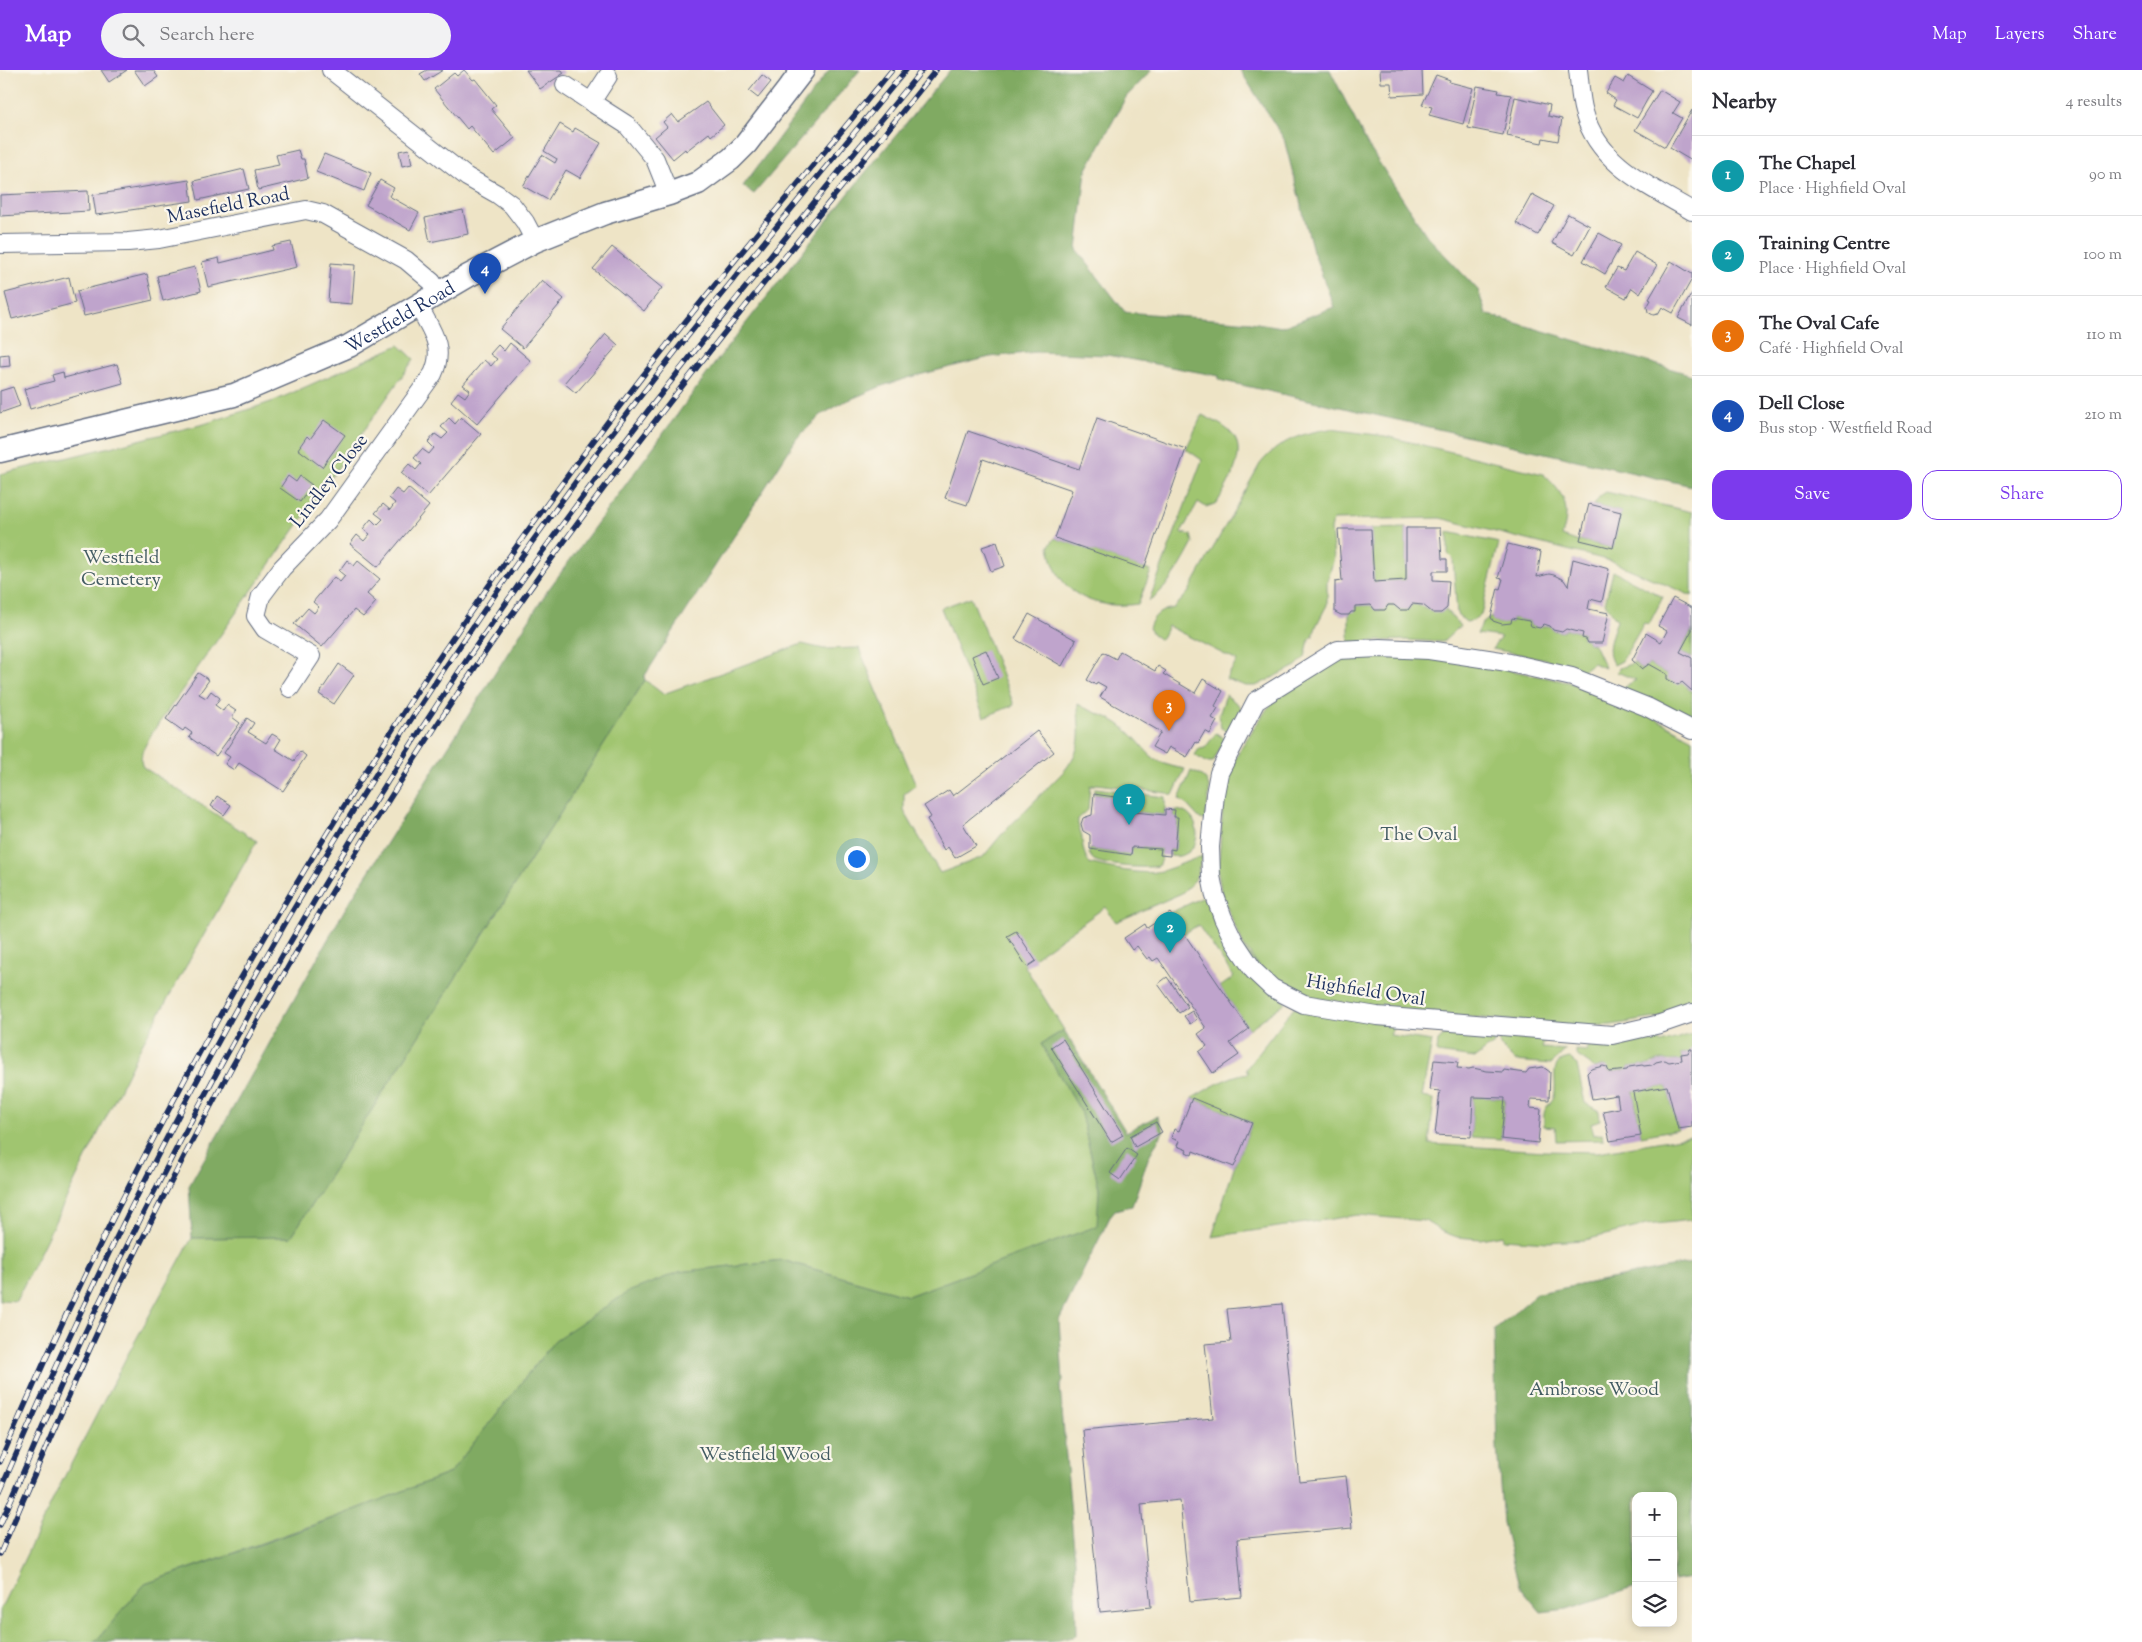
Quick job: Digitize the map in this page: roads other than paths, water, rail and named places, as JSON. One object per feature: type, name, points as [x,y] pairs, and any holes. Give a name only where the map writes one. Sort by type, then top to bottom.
[{"type":"street","points":[[331,70],[467,177],[497,194],[512,206],[525,222],[535,241]]},
{"type":"street","name":"Westfield Road","points":[[0,452],[234,395],[349,346],[438,293],[535,241],[605,213],[669,194],[698,183],[731,159],[760,128],[803,70]]},
{"type":"street","points":[[1578,70],[1583,110],[1592,134],[1602,149],[1612,160],[1635,178],[1692,211]]},
{"type":"street","points":[[591,102],[608,76]]},
{"type":"street","points":[[565,86],[627,125],[655,159],[669,194]]},
{"type":"street","name":"Masefield Road","points":[[0,244],[159,240],[306,210],[323,214],[406,260],[432,282],[438,293]]},
{"type":"street","name":"Lindley Close","points":[[290,688],[311,656],[265,629],[256,616],[257,607],[261,596],[282,568],[328,520],[433,374],[439,362],[437,342],[418,305]]},
{"type":"street","name":"Highfield Oval","points":[[1692,730],[1647,707],[1572,677],[1501,660],[1429,650],[1380,648],[1338,650],[1256,701],[1219,773],[1214,794],[1210,846],[1211,876],[1223,918],[1239,948],[1254,971],[1272,988],[1304,1004],[1376,1016],[1612,1035],[1660,1024],[1692,1013]]},
{"type":"railway","points":[[0,1462],[81,1284],[169,1108],[216,1022],[315,853],[412,700],[498,572],[621,404],[711,290],[892,70]]},
{"type":"railway","points":[[0,1491],[97,1277],[179,1114],[281,931],[334,841],[390,752],[506,579],[607,440],[733,280],[906,70]]},
{"type":"railway","points":[[0,1525],[89,1323],[183,1136],[225,1057],[313,902],[407,751],[510,597],[623,443],[741,293],[922,70]]},
{"type":"railway","points":[[0,1554],[82,1365],[150,1223],[191,1143],[277,986],[369,831],[466,681],[578,523],[695,370],[936,70]]},
{"type":"place","name":"Dell Close","points":[[485,294]]},
{"type":"place","name":"The Oval Cafe","points":[[1169,731]]},
{"type":"place","name":"The Chapel","points":[[1129,825]]},
{"type":"place","name":"Training Centre","points":[[1170,953]]},
{"type":"park label","name":"Westfield Cemetery","points":[[121,567]]},
{"type":"park label","name":"The Oval","points":[[1419,833]]},
{"type":"park label","name":"Ambrose Wood","points":[[1594,1388]]},
{"type":"park label","name":"Westfield Wood","points":[[765,1453]]}]
